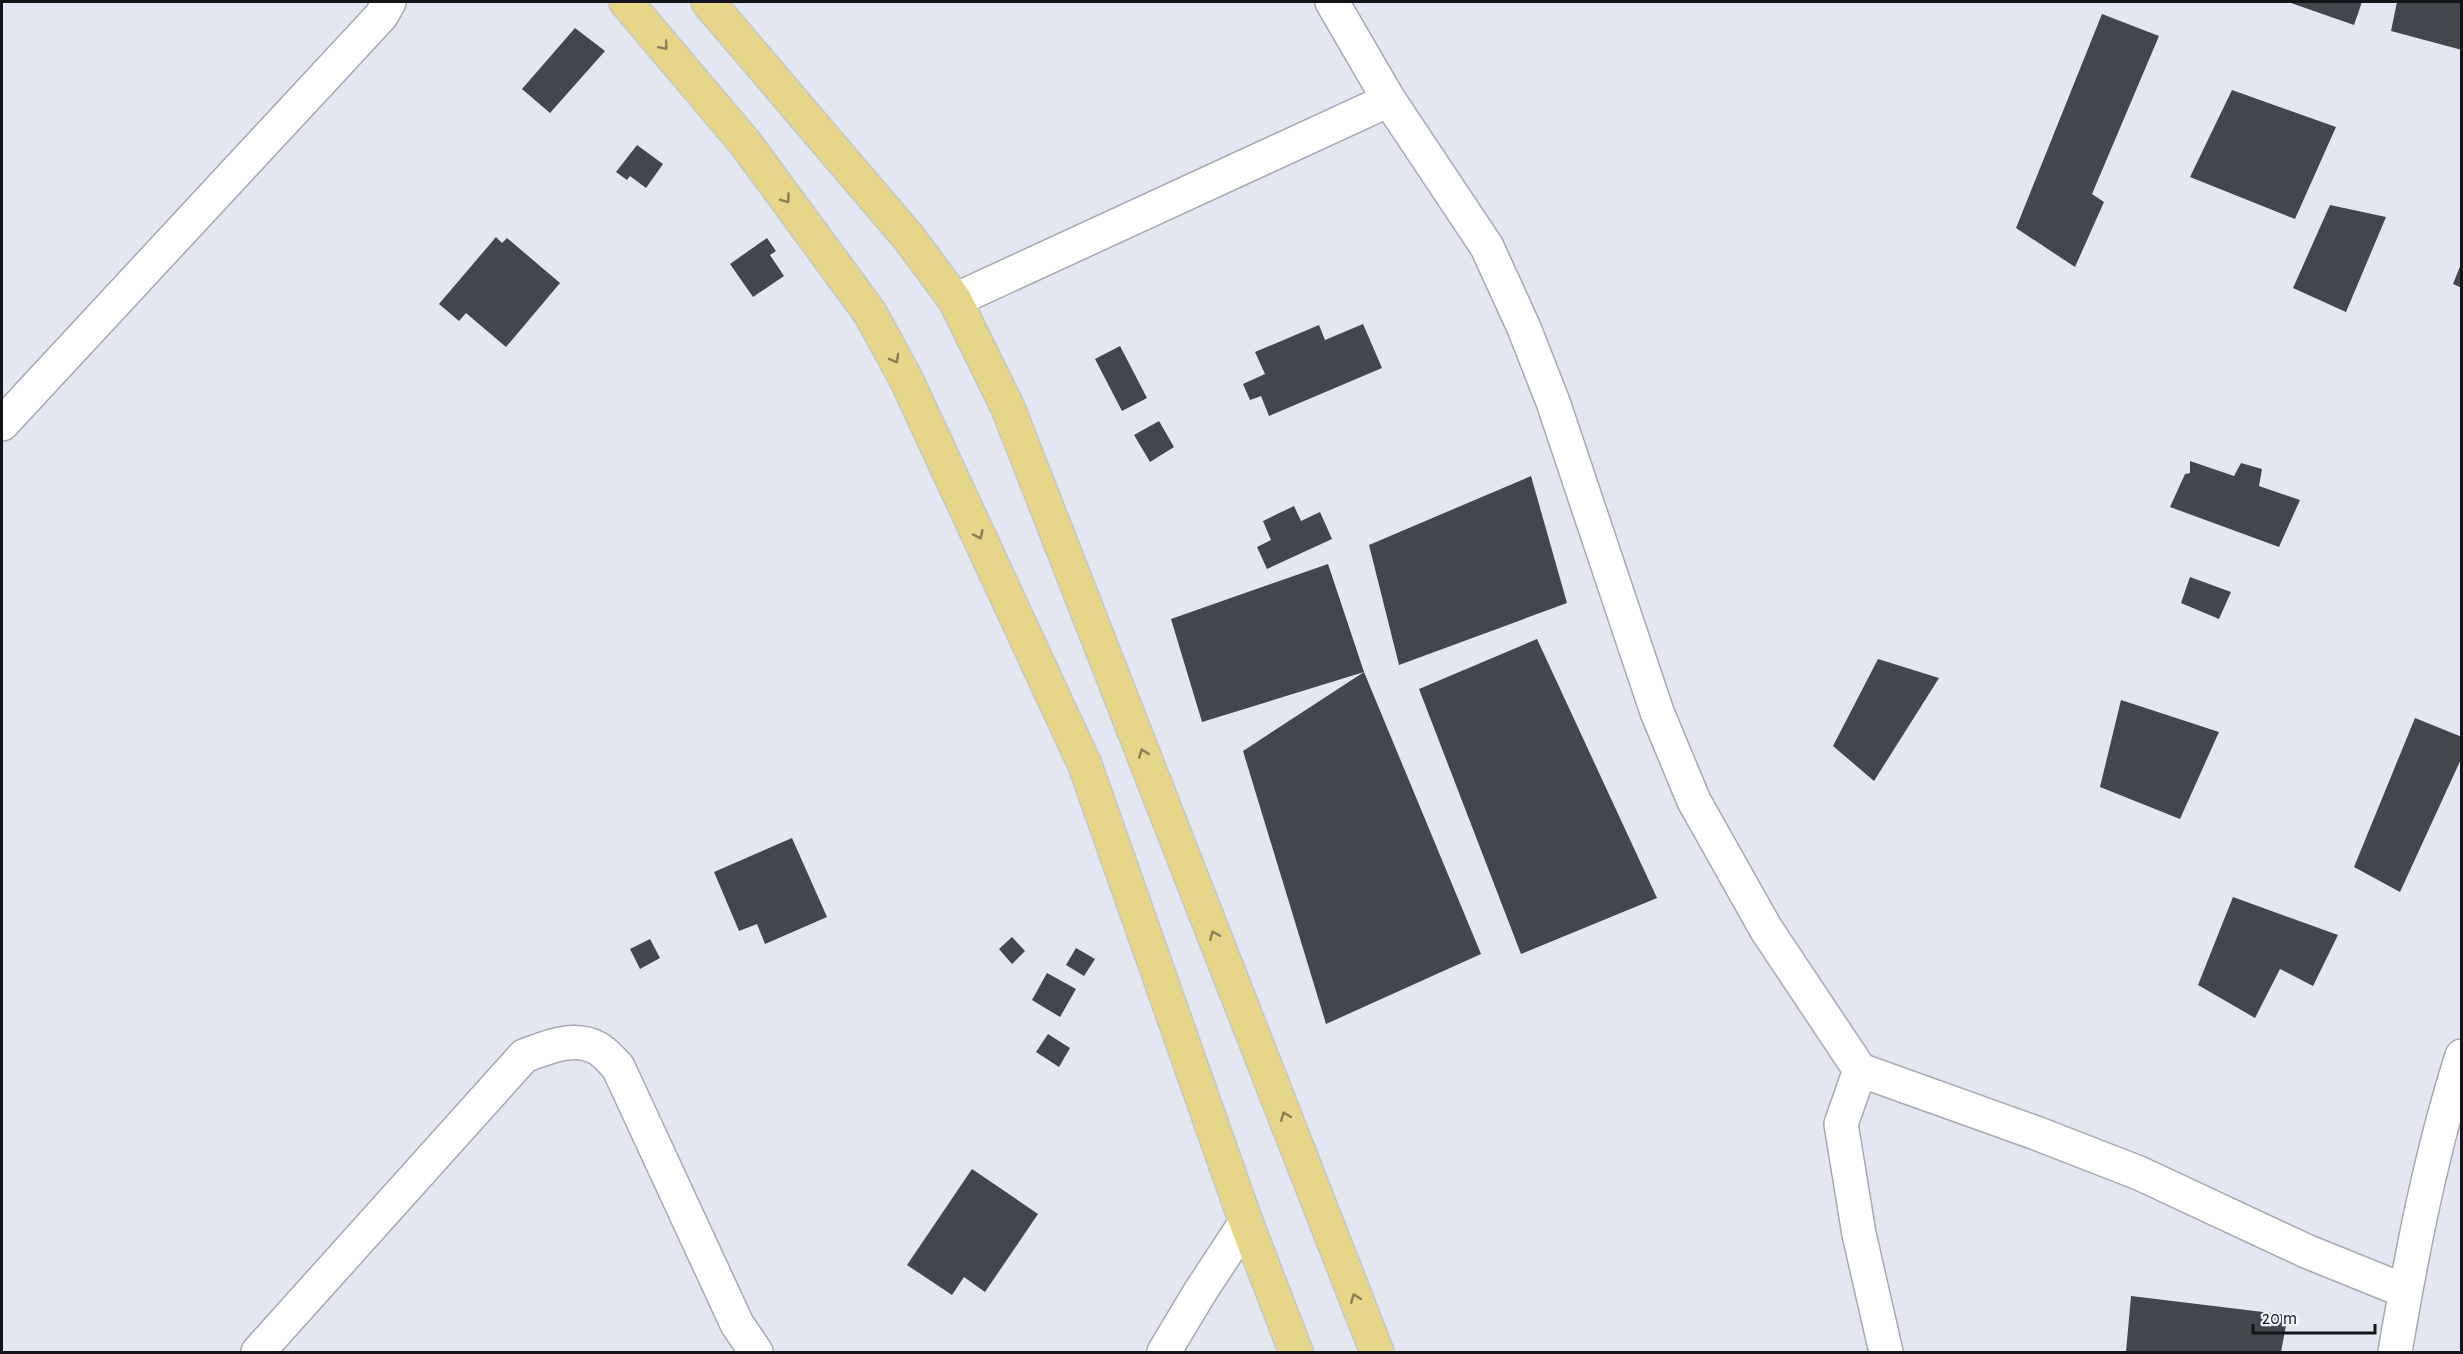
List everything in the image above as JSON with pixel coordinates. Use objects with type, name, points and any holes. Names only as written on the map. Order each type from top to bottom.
[{"type":"main road","points":[[708,2],[909,238],[955,300],[1008,408],[1377,1353]]},
{"type":"main road","points":[[635,12],[746,144],[870,313],[906,379],[1085,765],[1246,1222],[1296,1353]]},
{"type":"street","points":[[613,2],[635,12]]},
{"type":"street","points":[[1332,2],[1389,100],[1487,247],[1524,328],[1576,468],[1657,712],[1694,801],[1766,929],[1860,1070],[2037,1133],[2139,1173],[2306,1251],[2405,1291]]},
{"type":"street","points":[[2,424],[391,6]]},
{"type":"street","points":[[955,300],[1389,100]]},
{"type":"street","points":[[258,1353],[524,1056],[553,1045],[577,1042],[597,1048],[618,1067],[737,1324],[756,1353]]},
{"type":"street","points":[[2395,1353],[2428,1176],[2462,1056]]},
{"type":"street","points":[[1860,1070],[1841,1124],[1858,1234],[1886,1353]]},
{"type":"street","points":[[1164,1353],[1200,1292],[1246,1222]]},
{"type":"building","points":[[2288,2],[2362,2],[2354,25]]},
{"type":"building","points":[[2397,2],[2462,2],[2462,50],[2391,31]]},
{"type":"building","points":[[2102,14],[2159,36],[2092,194],[2104,202],[2075,267],[2016,228]]},
{"type":"building","points":[[575,28],[605,51],[550,113],[522,89]]},
{"type":"building","points":[[2232,90],[2336,127],[2295,219],[2190,177]]},
{"type":"building","points":[[637,145],[663,164],[646,188],[630,176],[627,180],[616,172]]},
{"type":"building","points":[[2330,205],[2386,217],[2346,312],[2293,288]]},
{"type":"building","points":[[496,237],[502,243],[507,238],[560,283],[506,347],[466,313],[459,321],[439,304]]},
{"type":"building","points":[[767,238],[776,251],[770,255],[784,276],[753,297],[730,264]]},
{"type":"building","points":[[2462,264],[2462,288],[2453,284]]},
{"type":"building","points":[[1363,324],[1382,368],[1269,416],[1261,396],[1250,400],[1243,384],[1265,374],[1255,352],[1319,325],[1325,340]]},
{"type":"building","points":[[1120,346],[1147,398],[1122,411],[1095,359]]},
{"type":"building","points":[[1159,421],[1174,447],[1150,462],[1134,435]]},
{"type":"building","points":[[2190,461],[2234,476],[2241,463],[2262,469],[2259,486],[2300,500],[2279,547],[2170,507],[2185,474],[2190,473]]},
{"type":"building","points":[[1531,476],[1567,603],[1399,665],[1369,545]]},
{"type":"building","points":[[1294,506],[1301,521],[1320,512],[1332,539],[1267,569],[1257,547],[1271,540],[1263,521]]},
{"type":"building","points":[[1328,564],[1364,672],[1202,722],[1171,619]]},
{"type":"building","points":[[2190,577],[2231,592],[2219,619],[2181,603]]},
{"type":"building","points":[[1537,639],[1657,898],[1521,954],[1419,689]]},
{"type":"building","points":[[1878,659],[1939,678],[1874,781],[1833,746]]},
{"type":"building","points":[[1364,672],[1481,954],[1326,1024],[1243,751]]},
{"type":"building","points":[[2121,700],[2219,732],[2180,819],[2100,787]]},
{"type":"building","points":[[2415,718],[2462,737],[2462,757],[2400,892],[2354,867]]},
{"type":"building","points":[[792,838],[827,917],[765,944],[757,924],[739,931],[714,872]]},
{"type":"building","points":[[2233,897],[2338,935],[2313,986],[2280,969],[2255,1018],[2198,985]]},
{"type":"building","points":[[1012,937],[1025,951],[1012,964],[999,949]]},
{"type":"building","points":[[650,939],[660,958],[640,969],[630,949]]},
{"type":"building","points":[[1076,948],[1095,959],[1084,976],[1066,965]]},
{"type":"building","points":[[1047,973],[1076,989],[1060,1017],[1032,1000]]},
{"type":"building","points":[[1048,1034],[1070,1048],[1059,1067],[1036,1052]]},
{"type":"building","points":[[972,1169],[1038,1214],[985,1292],[964,1277],[952,1295],[907,1265]]},
{"type":"building","points":[[2131,1296],[2288,1315],[2281,1352],[2126,1352]]}]
